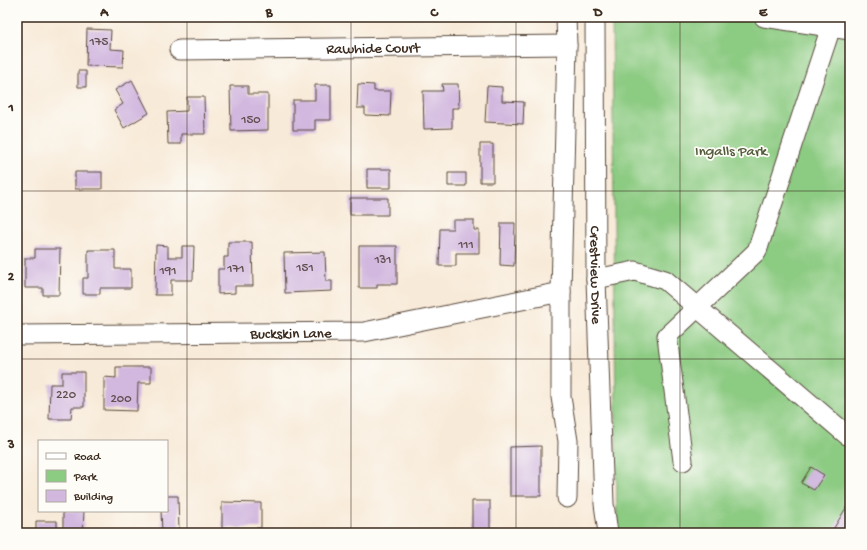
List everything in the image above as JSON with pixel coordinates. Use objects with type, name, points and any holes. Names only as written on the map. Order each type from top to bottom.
[{"type":"street","points":[[566,17],[567,45],[561,292],[562,397],[568,441],[567,498]]},
{"type":"street","name":"Crestview Drive","points":[[595,17],[596,279],[604,504],[608,533]]},
{"type":"street","points":[[764,17],[833,22],[850,30]]},
{"type":"street","points":[[683,461],[667,336],[757,251],[833,22]]},
{"type":"street","name":"Rawhide Court","points":[[179,50],[567,45]]},
{"type":"street","points":[[596,279],[635,271],[665,280],[847,434],[850,434]]},
{"type":"street","name":"Buckskin Lane","points":[[17,335],[364,332],[561,292]]},
{"type":"green space","name":"Ingalls Park","points":[[612,17],[850,17],[850,533],[617,533]]},
{"type":"building","points":[[87,29],[111,30],[110,49],[124,50],[123,67],[86,66]]},
{"type":"building","points":[[78,71],[86,71],[86,87],[78,87]]},
{"type":"building","points":[[132,80],[149,113],[124,128],[114,110],[123,104],[115,90]]},
{"type":"building","points":[[358,84],[374,85],[374,91],[391,91],[390,116],[365,115],[365,108],[357,108]]},
{"type":"building","points":[[442,84],[458,84],[459,108],[452,108],[452,128],[424,129],[423,91],[443,91]]},
{"type":"building","points":[[315,85],[331,85],[331,120],[315,120],[315,130],[293,130],[293,100],[315,100]]},
{"type":"building","points":[[230,86],[248,86],[248,94],[268,94],[268,130],[231,131]]},
{"type":"building","points":[[487,86],[502,87],[502,101],[524,102],[523,124],[485,122]]},
{"type":"building","points":[[187,97],[204,97],[205,134],[181,134],[181,144],[168,144],[167,112],[187,111]]},
{"type":"building","points":[[480,144],[493,144],[493,182],[480,182]]},
{"type":"building","points":[[367,169],[391,169],[391,188],[367,188]]},
{"type":"building","points":[[75,172],[102,172],[102,189],[75,189]]},
{"type":"building","points":[[448,173],[466,173],[466,186],[448,186]]},
{"type":"building","points":[[350,198],[388,198],[388,215],[350,215]]},
{"type":"building","points":[[453,220],[474,220],[474,230],[479,230],[479,253],[456,253],[456,266],[439,266],[440,229],[453,229]]},
{"type":"building","points":[[501,223],[515,223],[514,266],[500,265]]},
{"type":"building","points":[[228,242],[252,242],[253,286],[235,286],[235,293],[218,294],[218,269],[224,269],[224,257],[228,257]]},
{"type":"building","points":[[156,245],[168,246],[168,257],[182,257],[182,246],[194,246],[193,280],[171,280],[171,295],[155,295]]},
{"type":"building","points":[[359,246],[397,246],[397,284],[377,284],[377,288],[359,288]]},
{"type":"building","points":[[35,249],[60,249],[59,295],[43,295],[43,288],[25,288],[25,258],[35,258]]},
{"type":"building","points":[[88,250],[115,250],[115,269],[131,269],[131,288],[100,288],[100,294],[83,294],[83,278],[88,278]]},
{"type":"building","points":[[325,252],[326,281],[332,281],[332,291],[285,293],[284,253]]},
{"type":"building","points":[[116,367],[151,367],[151,383],[138,383],[137,411],[104,410],[104,377],[116,378]]},
{"type":"building","points":[[62,372],[84,372],[84,407],[72,407],[71,419],[49,419],[50,384],[62,384]]},
{"type":"building","points":[[541,446],[541,496],[510,496],[510,447]]},
{"type":"building","points":[[811,467],[824,475],[814,490],[801,483]]},
{"type":"building","points":[[168,496],[178,496],[179,531],[162,532],[161,512],[168,512]]},
{"type":"building","points":[[472,501],[490,501],[490,533],[472,533]]},
{"type":"building","points":[[850,501],[850,533],[831,533]]},
{"type":"building","points":[[222,502],[261,503],[261,528],[222,528]]},
{"type":"building","points":[[63,512],[84,512],[83,533],[63,533]]},
{"type":"building","points":[[36,521],[57,521],[57,533],[36,533]]}]
